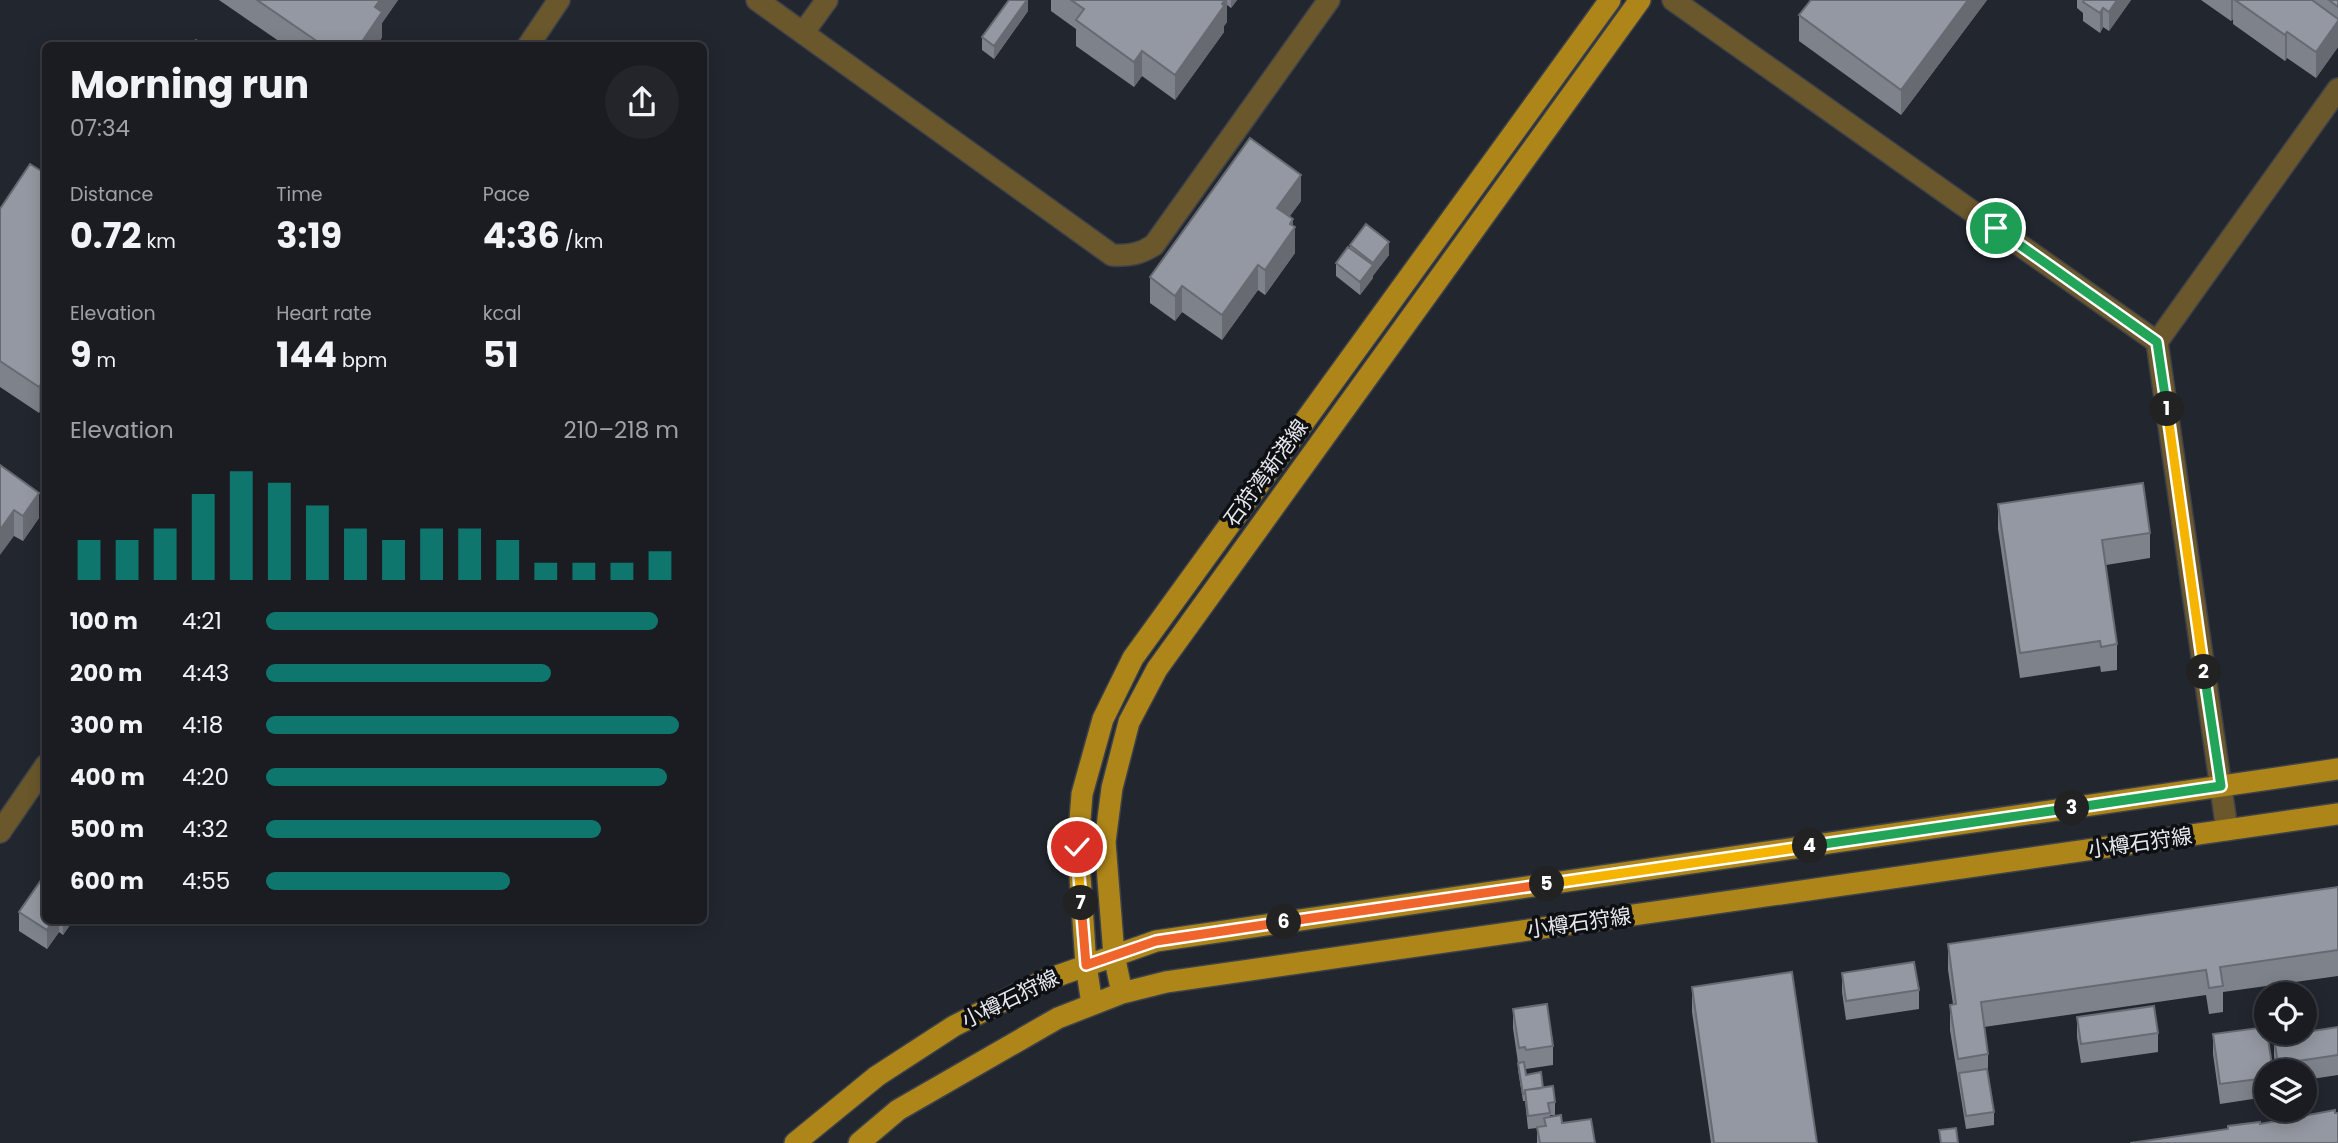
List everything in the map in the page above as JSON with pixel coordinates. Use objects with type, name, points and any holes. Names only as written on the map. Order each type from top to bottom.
[{"type":"main road","name":"石狩湾新港線","points":[[1092,1004],[1086,965],[1077,847],[1083,794],[1103,719],[1133,658],[1609,0]]},
{"type":"main road","name":"石狩湾新港線","points":[[1122,993],[1114,955],[1105,842],[1112,788],[1129,722],[1157,669],[1640,0]]},
{"type":"main road","name":"小樽石狩線","points":[[795,1143],[877,1076],[954,1026],[1043,981],[1156,941],[2338,769]]},
{"type":"main road","name":"小樽石狩線","points":[[859,1143],[898,1110],[1058,1018],[1122,993],[1180,980],[2338,814]]},
{"type":"street","points":[[531,42],[559,0]]},
{"type":"street","points":[[757,0],[1112,255],[1122,256],[1144,252],[1154,244],[1329,0]]},
{"type":"street","points":[[803,33],[827,0]]},
{"type":"street","points":[[1673,0],[2157,342]]},
{"type":"street","points":[[2227,830],[2157,342],[2338,89]]},
{"type":"street","points":[[0,832],[42,771]]},
{"type":"building","points":[[257,0],[380,0],[375,7],[382,12],[362,42],[318,42]]},
{"type":"building","points":[[1009,0],[1027,0],[994,46],[982,37]]},
{"type":"building","points":[[1071,0],[1225,0],[1222,4],[1224,6],[1175,75],[1142,51],[1134,62],[1076,20],[1084,9]]},
{"type":"building","points":[[1811,0],[1968,0],[1901,90],[1799,15]]},
{"type":"building","points":[[2117,0],[2109,12],[2103,8],[2100,13],[2083,2]]},
{"type":"building","points":[[2235,0],[2312,0],[2338,21],[2316,52],[2287,32],[2285,35]]},
{"type":"building","points":[[2329,0],[2338,0],[2338,7]]},
{"type":"building","points":[[1250,138],[1301,175],[1277,208],[1293,219],[1290,224],[1295,227],[1265,270],[1258,265],[1222,315],[1182,286],[1175,296],[1150,277]]},
{"type":"building","points":[[30,164],[42,172],[42,383],[39,387],[0,361],[0,209]]},
{"type":"building","points":[[1366,224],[1389,242],[1373,263],[1350,245]]},
{"type":"building","points":[[1348,247],[1373,265],[1360,282],[1336,263]]},
{"type":"building","points":[[0,465],[39,493],[23,516],[14,510],[0,530]]},
{"type":"building","points":[[2143,483],[2150,533],[2102,540],[2117,644],[2101,647],[2100,641],[2020,653],[1998,504]]},
{"type":"building","points":[[42,879],[42,924],[51,924],[47,930],[19,912]]},
{"type":"building","points":[[2338,887],[2338,950],[2220,967],[2223,986],[2209,988],[2206,970],[1981,1002],[1988,1054],[1958,1059],[1950,1005],[1956,1004],[1948,944]]},
{"type":"building","points":[[1914,962],[1919,990],[1846,1001],[1842,973]]},
{"type":"building","points":[[1792,972],[1817,1143],[1714,1143],[1692,987]]},
{"type":"building","points":[[1547,1004],[1553,1046],[1526,1050],[1525,1047],[1519,1048],[1513,1009]]},
{"type":"building","points":[[2154,1006],[2158,1033],[2081,1044],[2077,1017]]},
{"type":"building","points":[[2338,1027],[2338,1055],[2311,1059],[2277,1059],[2275,1045],[2317,1045],[2317,1030]]},
{"type":"building","points":[[2254,1029],[2254,1045],[2269,1045],[2271,1059],[2254,1059],[2254,1080],[2220,1084],[2213,1034]]},
{"type":"building","points":[[1524,1062],[1526,1075],[1541,1072],[1543,1088],[1525,1090],[1523,1094],[1518,1063]]},
{"type":"building","points":[[1987,1069],[1994,1112],[1966,1116],[1959,1073]]},
{"type":"building","points":[[1553,1086],[1555,1102],[1548,1103],[1550,1113],[1528,1116],[1525,1090]]},
{"type":"building","points":[[2335,1110],[2335,1113],[2338,1113],[2338,1143],[2130,1143],[2260,1122],[2317,1122],[2317,1113]]},
{"type":"building","points":[[1561,1115],[1562,1123],[1591,1119],[1595,1143],[1540,1143],[1537,1127],[1546,1126],[1544,1118]]},
{"type":"building","points":[[1956,1128],[1958,1143],[1941,1143],[1939,1130]]},
{"type":"route","points":[[1077,847],[1086,965],[1156,941],[2221,786],[2157,342],[1996,228]]}]
